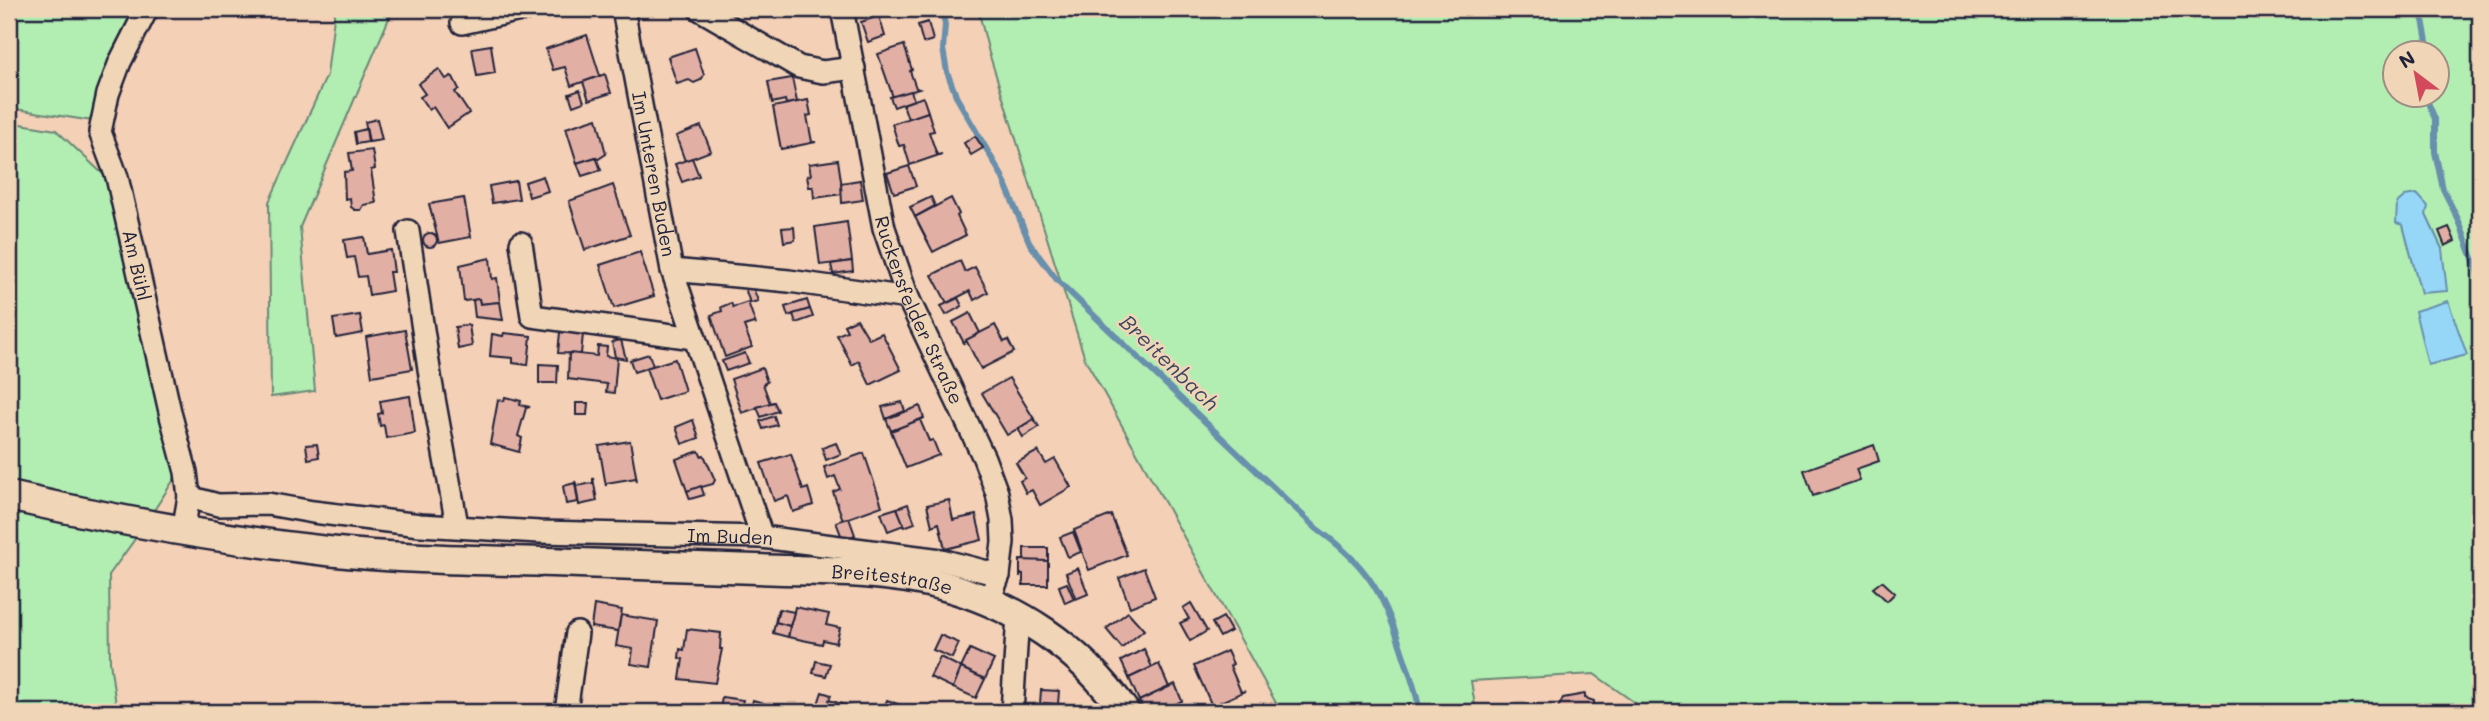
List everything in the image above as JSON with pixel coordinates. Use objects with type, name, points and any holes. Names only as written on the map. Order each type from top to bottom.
[{"type":"street","name":"Am Bühl","points":[[147,9],[120,62],[108,94],[100,132],[117,177],[186,472],[189,497],[183,531]]},
{"type":"street","points":[[462,23],[525,9]]},
{"type":"street","name":"Im Unteren Buden","points":[[622,9],[672,270],[762,537]]},
{"type":"street","points":[[699,9],[799,67],[823,72],[854,68]]},
{"type":"street","name":"Ruckersfelder Straße","points":[[842,9],[884,228],[908,298],[984,458],[997,493],[1003,542],[999,575],[989,601]]},
{"type":"street","points":[[408,232],[457,525]]},
{"type":"street","points":[[522,243],[532,316],[694,338]]},
{"type":"street","points":[[672,270],[789,281],[908,298]]},
{"type":"street","name":"Breitestraße","points":[[9,496],[183,531],[355,553],[845,572],[938,584],[989,601],[1047,632],[1079,657],[1125,712]]},
{"type":"street","name":"Im Buden","points":[[189,497],[218,505],[268,504],[420,525],[457,525],[540,532],[762,537],[941,560],[999,575]]},
{"type":"street","points":[[1012,712],[1018,615]]},
{"type":"street","points":[[566,712],[578,634]]},
{"type":"green space","points":[[9,9],[136,9],[109,60],[93,121],[9,108]]},
{"type":"green space","points":[[335,9],[393,9],[300,227],[315,391],[271,397],[269,202],[327,75]]},
{"type":"green space","points":[[978,9],[2480,9],[2480,712],[1648,712],[1594,674],[1471,681],[1476,712],[1281,712],[1085,359],[989,53]],"holes":[[[2426,215],[2442,249],[2421,292],[2403,225]]]},
{"type":"green space","points":[[9,122],[56,130],[106,177],[180,470],[149,518],[9,486]]},
{"type":"green space","points":[[9,500],[140,532],[109,575],[110,662],[117,712],[9,712]]},
{"type":"water","points":[[2417,194],[2428,206],[2426,215],[2442,249],[2447,291],[2421,293],[2403,225],[2396,223],[2397,203],[2405,196]]},
{"type":"water","points":[[2448,301],[2467,355],[2428,365],[2415,311]]},
{"type":"building","points":[[787,9],[815,9],[808,15],[803,13],[790,17]]},
{"type":"building","points":[[879,16],[885,36],[868,42],[861,22]]},
{"type":"building","points":[[928,22],[933,40],[923,43],[918,25]]},
{"type":"building","points":[[587,35],[600,76],[571,86],[565,67],[553,70],[546,49]]},
{"type":"building","points":[[491,45],[495,73],[477,76],[472,48]]},
{"type":"building","points":[[904,45],[912,70],[910,71],[916,88],[919,89],[893,97],[878,54]]},
{"type":"building","points":[[695,48],[704,75],[694,83],[689,80],[677,84],[668,57]]},
{"type":"building","points":[[439,69],[446,79],[453,77],[459,89],[455,92],[469,113],[447,128],[433,107],[429,110],[420,97],[425,94],[418,84]]},
{"type":"building","points":[[605,74],[611,93],[589,100],[583,82]]},
{"type":"building","points":[[792,78],[797,102],[786,104],[785,100],[772,103],[768,82]]},
{"type":"building","points":[[580,90],[584,102],[573,106],[569,94]]},
{"type":"building","points":[[911,91],[914,100],[894,107],[890,97]]},
{"type":"building","points":[[923,97],[928,112],[908,119],[903,104]]},
{"type":"building","points":[[808,100],[811,115],[807,116],[812,142],[816,142],[781,149],[773,107]]},
{"type":"building","points":[[928,112],[934,131],[929,132],[937,155],[942,154],[910,165],[904,145],[899,146],[892,124]]},
{"type":"building","points":[[597,118],[606,154],[597,160],[596,157],[577,163],[566,128]]},
{"type":"building","points":[[377,119],[382,140],[369,142],[365,122]]},
{"type":"building","points":[[701,126],[711,151],[685,161],[676,136]]},
{"type":"building","points":[[366,129],[368,142],[356,144],[354,132]]},
{"type":"building","points":[[975,136],[983,148],[971,155],[964,143]]},
{"type":"building","points":[[372,150],[375,169],[371,170],[376,203],[355,210],[351,207],[350,198],[345,199],[344,172],[352,171],[349,153]]},
{"type":"building","points":[[596,157],[601,170],[582,176],[577,163]]},
{"type":"building","points":[[692,158],[699,176],[682,182],[675,164]]},
{"type":"building","points":[[838,160],[843,194],[814,198],[813,187],[809,187],[807,176],[811,175],[809,164]]},
{"type":"building","points":[[909,166],[916,186],[894,193],[887,173]]},
{"type":"building","points":[[543,176],[548,191],[529,197],[525,182]]},
{"type":"building","points":[[860,180],[863,200],[842,203],[841,183]]},
{"type":"building","points":[[516,181],[519,199],[492,203],[489,186]]},
{"type":"building","points":[[613,185],[630,235],[585,250],[569,201]]},
{"type":"building","points":[[931,197],[935,206],[915,217],[910,207]]},
{"type":"building","points":[[464,198],[471,237],[439,243],[429,204]]},
{"type":"building","points":[[951,198],[966,235],[933,252],[915,217]]},
{"type":"building","points":[[847,222],[852,261],[820,265],[815,227]]},
{"type":"building","points":[[794,227],[795,240],[784,242],[782,228]]},
{"type":"building","points":[[2449,227],[2455,241],[2445,246],[2439,231]]},
{"type":"building","points":[[430,233],[435,235],[435,245],[430,247],[425,245],[423,240],[425,235]]},
{"type":"building","points":[[364,237],[367,254],[391,250],[394,272],[389,272],[392,291],[369,295],[366,276],[358,277],[354,257],[347,258],[344,240]]},
{"type":"building","points":[[640,252],[654,296],[614,308],[600,265]]},
{"type":"building","points":[[490,258],[492,279],[497,278],[500,302],[480,304],[479,299],[464,301],[460,265]]},
{"type":"building","points":[[852,261],[853,271],[833,274],[831,264]]},
{"type":"building","points":[[960,261],[965,272],[975,267],[988,292],[974,300],[970,291],[947,303],[932,275]]},
{"type":"building","points":[[752,285],[758,301],[750,303],[745,288]]},
{"type":"building","points":[[958,298],[962,306],[946,315],[941,306]]},
{"type":"building","points":[[479,299],[480,304],[500,302],[503,320],[475,317],[473,300]]},
{"type":"building","points":[[807,300],[810,309],[788,316],[785,307]]},
{"type":"building","points":[[748,302],[756,325],[754,323],[744,326],[752,347],[725,357],[711,315],[722,311],[721,307],[731,303],[733,307]]},
{"type":"building","points":[[810,309],[813,317],[796,323],[793,314]]},
{"type":"building","points":[[970,313],[980,333],[964,343],[953,322]]},
{"type":"building","points":[[360,315],[363,333],[336,338],[333,319]]},
{"type":"building","points":[[857,319],[869,339],[882,333],[901,370],[870,385],[859,361],[852,365],[837,335],[847,331],[844,325]]},
{"type":"building","points":[[469,325],[472,346],[458,349],[455,327]]},
{"type":"building","points":[[995,325],[1004,342],[1008,340],[1014,352],[981,369],[966,340]]},
{"type":"building","points":[[405,330],[412,369],[372,376],[366,337]]},
{"type":"building","points":[[560,332],[583,334],[581,354],[558,353]]},
{"type":"building","points":[[504,333],[531,336],[528,365],[513,363],[513,358],[490,356],[492,334],[503,336]]},
{"type":"building","points":[[621,340],[626,359],[615,357],[612,342]]},
{"type":"building","points":[[598,346],[607,347],[606,356],[617,358],[614,393],[606,392],[607,384],[568,379],[569,353],[597,356]]},
{"type":"building","points":[[745,353],[749,363],[726,371],[722,361]]},
{"type":"building","points":[[649,354],[653,366],[634,372],[630,360]]},
{"type":"building","points":[[675,359],[685,391],[657,400],[646,368]]},
{"type":"building","points":[[539,364],[558,365],[557,383],[539,383]]},
{"type":"building","points":[[762,368],[767,382],[763,384],[770,403],[774,402],[742,413],[731,379]]},
{"type":"building","points":[[1009,378],[1034,419],[1007,435],[982,393]]},
{"type":"building","points":[[410,396],[415,433],[386,438],[384,425],[380,426],[378,414],[382,413],[380,401]]},
{"type":"building","points":[[505,397],[521,401],[520,405],[530,407],[526,408],[518,436],[522,438],[519,452],[490,444],[498,400],[504,401]]},
{"type":"building","points":[[774,402],[778,411],[761,417],[757,407]]},
{"type":"building","points":[[902,402],[905,411],[886,419],[882,407]]},
{"type":"building","points":[[576,403],[588,403],[587,415],[576,415]]},
{"type":"building","points":[[920,406],[924,418],[891,431],[886,419]]},
{"type":"building","points":[[774,416],[777,425],[763,429],[760,421]]},
{"type":"building","points":[[924,418],[920,420],[929,441],[933,440],[939,455],[906,468],[891,431]]},
{"type":"building","points":[[1034,419],[1039,427],[1023,437],[1018,429]]},
{"type":"building","points":[[693,420],[699,438],[682,444],[676,427]]},
{"type":"building","points":[[630,441],[637,481],[636,478],[606,483],[606,486],[599,446]]},
{"type":"building","points":[[836,443],[841,454],[826,460],[822,448]]},
{"type":"building","points":[[317,444],[319,457],[308,459],[306,445]]},
{"type":"building","points":[[1874,445],[1879,461],[1856,469],[1860,480],[1813,496],[1804,470]]},
{"type":"building","points":[[699,451],[701,456],[704,455],[715,480],[713,484],[687,491],[676,459]]},
{"type":"building","points":[[1038,451],[1046,464],[1055,459],[1071,487],[1040,505],[1032,490],[1026,493],[1020,481],[1025,478],[1016,463]]},
{"type":"building","points":[[864,453],[882,506],[843,520],[833,492],[840,489],[835,476],[828,479],[824,467]]},
{"type":"building","points":[[791,454],[803,490],[808,488],[813,505],[793,512],[788,496],[774,501],[761,463]]},
{"type":"building","points":[[593,478],[597,501],[579,505],[575,481],[577,486],[593,483]]},
{"type":"building","points":[[575,483],[578,502],[566,504],[563,486]]},
{"type":"building","points":[[701,486],[704,495],[690,499],[687,491]]},
{"type":"building","points":[[949,500],[953,520],[976,515],[982,540],[945,549],[939,523],[932,526],[927,505]]},
{"type":"building","points":[[908,504],[915,523],[904,527],[897,508]]},
{"type":"building","points":[[897,508],[904,525],[888,531],[881,513]]},
{"type":"building","points":[[1111,515],[1127,555],[1089,570],[1074,530]]},
{"type":"building","points":[[849,518],[855,535],[843,540],[836,522]]},
{"type":"building","points":[[1073,532],[1081,552],[1068,557],[1060,537]]},
{"type":"building","points":[[1024,548],[1048,548],[1048,561],[1024,561]]},
{"type":"building","points":[[1020,560],[1048,561],[1048,585],[1023,585]]},
{"type":"building","points":[[1078,568],[1088,594],[1076,599],[1066,573]]},
{"type":"building","points":[[1144,568],[1155,597],[1130,607],[1119,578]]},
{"type":"building","points":[[1882,581],[1895,593],[1887,601],[1873,588]]},
{"type":"building","points":[[1067,583],[1074,599],[1065,603],[1059,586]]},
{"type":"building","points":[[1191,603],[1207,631],[1190,641],[1180,623],[1189,619],[1183,608]]},
{"type":"building","points":[[594,605],[622,610],[618,631],[591,627]]},
{"type":"building","points":[[795,607],[829,614],[826,625],[840,628],[836,643],[823,640],[822,644],[788,637]]},
{"type":"building","points":[[778,609],[776,622],[790,626],[788,637],[773,633]]},
{"type":"building","points":[[779,609],[794,612],[790,626],[776,622]]},
{"type":"building","points":[[1128,612],[1144,630],[1122,648],[1106,629]]},
{"type":"building","points":[[621,615],[658,621],[651,667],[631,664],[633,649],[616,646]]},
{"type":"building","points":[[1223,617],[1231,631],[1220,637],[1212,623]]},
{"type":"building","points":[[687,629],[721,633],[722,649],[715,683],[680,679],[683,659],[679,658],[680,649],[684,650]]},
{"type":"building","points":[[940,635],[959,643],[952,658],[933,650]]},
{"type":"building","points":[[970,649],[994,660],[985,679],[961,668]]},
{"type":"building","points":[[1144,649],[1152,667],[1129,678],[1121,661]]},
{"type":"building","points":[[1227,651],[1241,692],[1245,691],[1212,706],[1194,666]]},
{"type":"building","points":[[940,657],[962,668],[953,688],[930,677]]},
{"type":"building","points":[[816,661],[830,664],[826,676],[813,673]]},
{"type":"building","points":[[1159,664],[1169,687],[1139,701],[1129,678]]},
{"type":"building","points":[[961,668],[985,679],[976,698],[953,688]]},
{"type":"building","points":[[1175,684],[1182,701],[1159,712],[1144,712],[1139,701]]},
{"type":"building","points":[[1041,690],[1059,691],[1058,704],[1040,704]]},
{"type":"building","points":[[822,692],[831,695],[825,712],[816,710]]},
{"type":"building","points":[[1585,694],[1585,698],[1594,701],[1594,708],[1598,712],[1556,712],[1563,698]]},
{"type":"building","points":[[722,697],[743,700],[740,712],[693,712],[695,705],[720,710]]},
{"type":"building","points":[[753,700],[792,712],[753,712],[750,711]]},
{"type":"building","points":[[829,700],[857,709],[856,712],[825,712]]},
{"type":"building","points":[[887,700],[913,710],[882,712]]},
{"type":"building","points":[[1044,703],[1082,706],[1081,712],[1043,712]]},
{"type":"waterway","name":"Breitenbach","points":[[942,9],[945,25],[943,49],[947,72],[957,98],[1002,176],[1030,244],[1057,280],[1363,571],[1383,601],[1412,679],[1420,712]]},
{"type":"waterway","points":[[2421,9],[2426,38]]},
{"type":"waterway","points":[[2430,108],[2435,119],[2435,152],[2443,189],[2477,269],[2480,289]]}]
